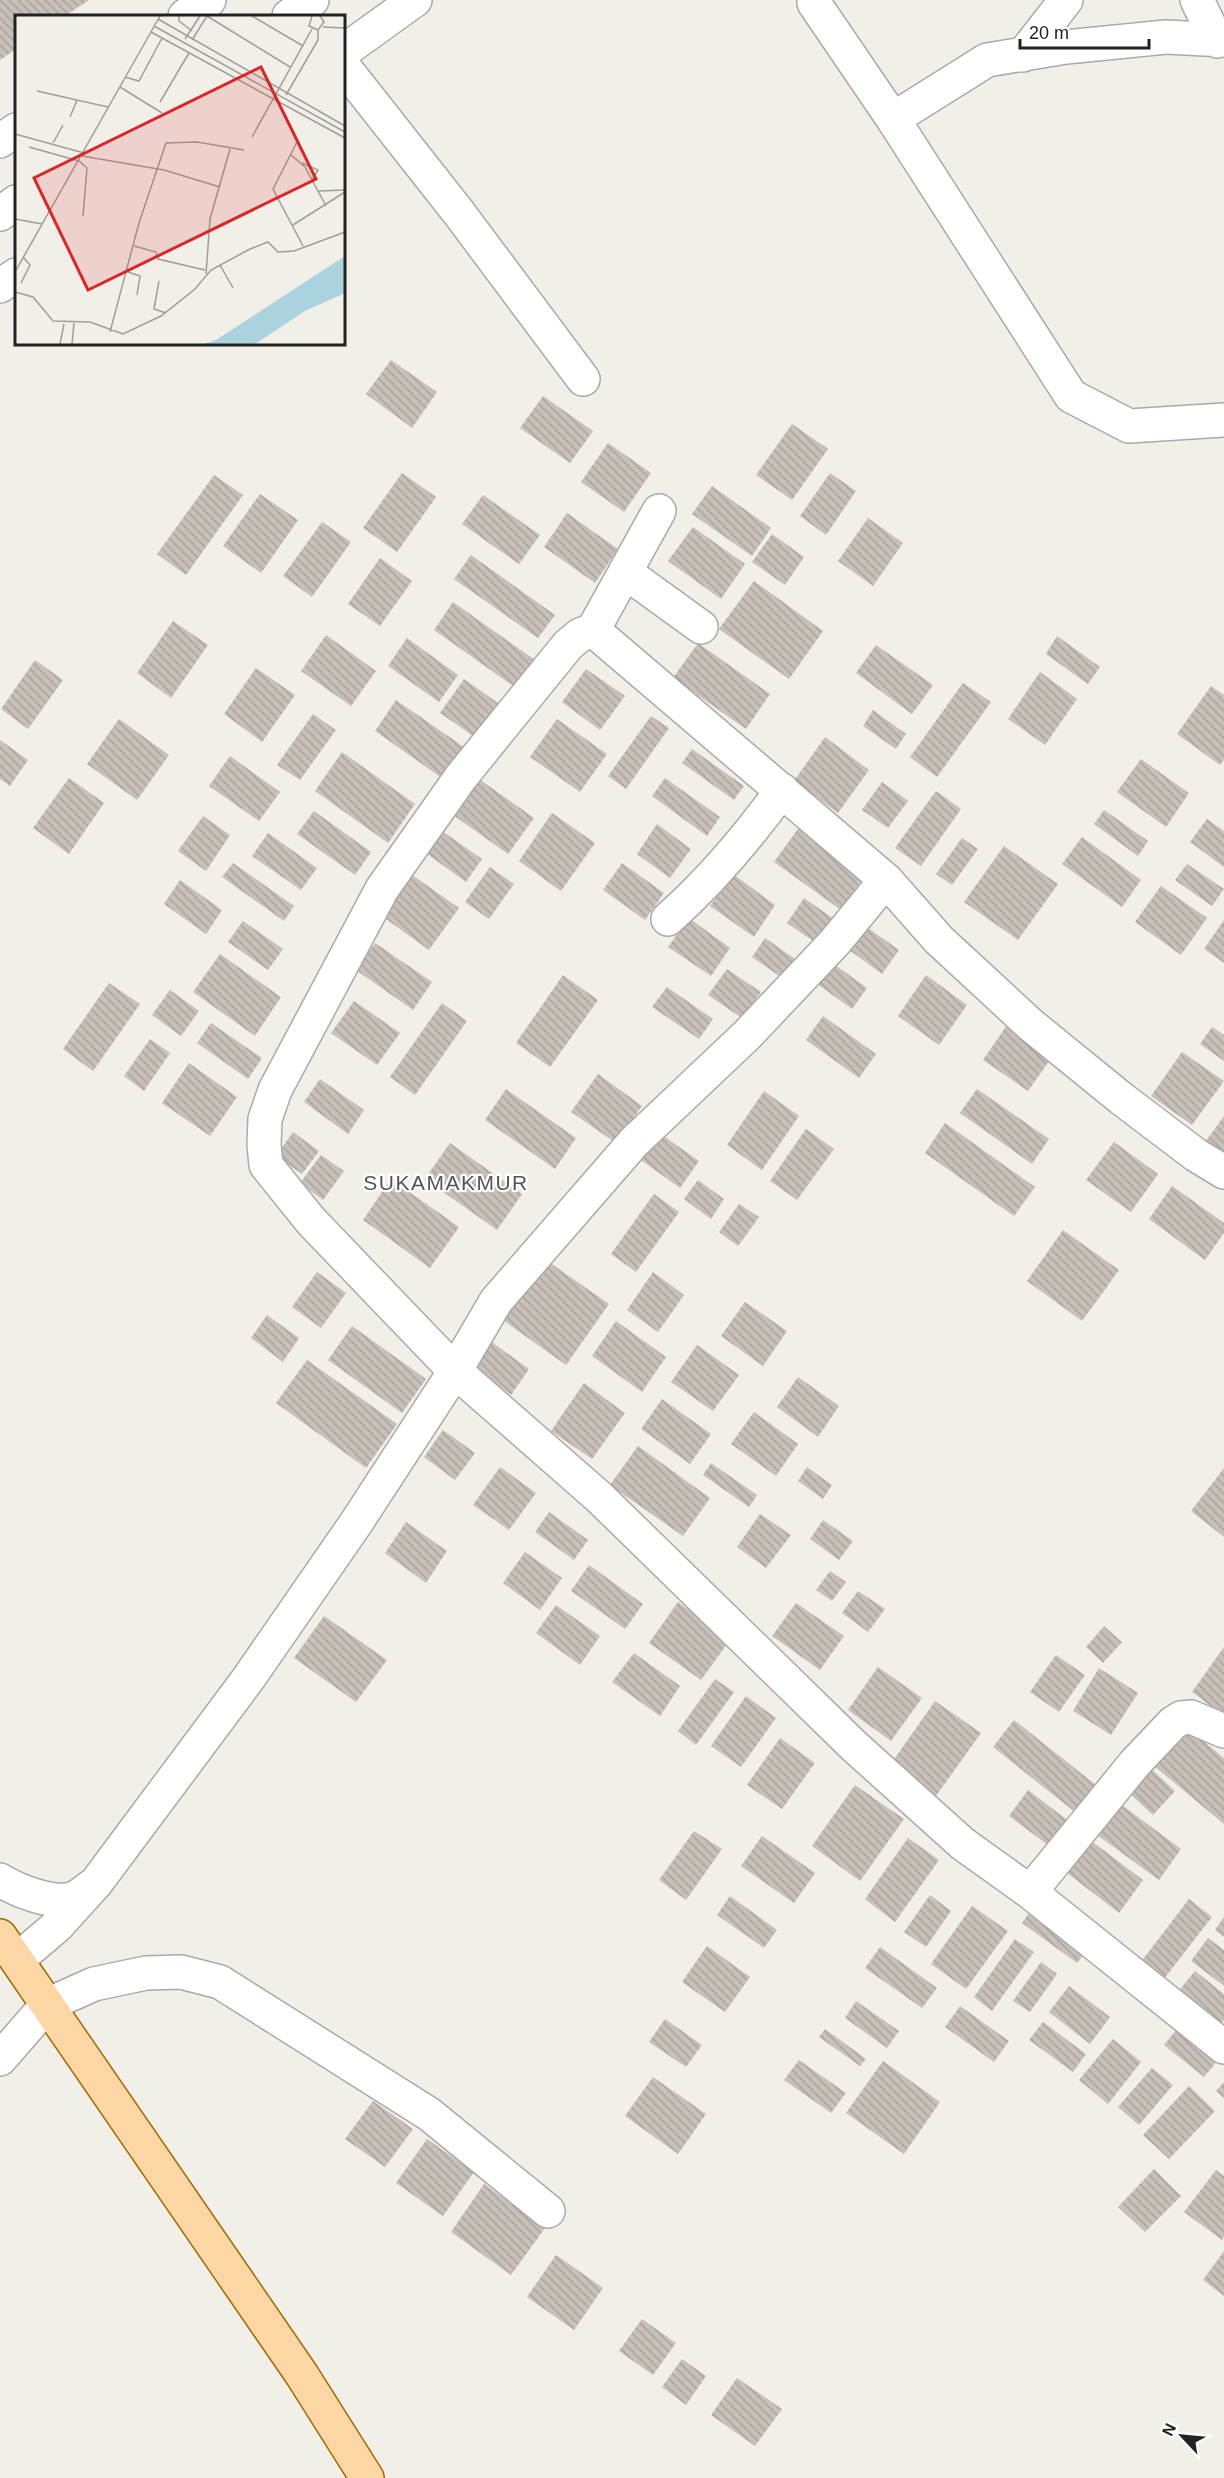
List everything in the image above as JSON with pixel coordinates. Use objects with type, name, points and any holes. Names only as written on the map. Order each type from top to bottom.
[{"type":"main road","points":[[8,1948],[302,2374],[367,2478]]},
{"type":"street","points":[[186,15],[209,0]]},
{"type":"street","points":[[345,50],[415,0]]},
{"type":"street","points":[[1023,55],[1066,0]]},
{"type":"street","points":[[1197,0],[1221,41]]},
{"type":"street","points":[[814,3],[893,119],[1071,396],[1129,426],[1224,420]]},
{"type":"street","points":[[893,119],[987,60],[1066,47],[1166,37],[1221,41]]},
{"type":"street","points":[[345,69],[459,213],[583,380]]},
{"type":"street","points":[[0,141],[15,131]]},
{"type":"street","points":[[0,214],[15,203]]},
{"type":"street","points":[[0,286],[15,276]]},
{"type":"street","points":[[659,511],[594,630],[580,635],[568,645],[461,777],[382,889],[275,1090],[265,1119],[266,1165],[311,1221],[455,1371],[600,1498],[854,1746],[963,1844],[1029,1892],[1224,2047]]},
{"type":"street","points":[[625,572],[701,627]]},
{"type":"street","points":[[594,630],[886,880],[939,939],[1031,1025],[1122,1099],[1196,1155],[1224,1172]]},
{"type":"street","points":[[668,919],[704,886],[734,853],[782,790]]},
{"type":"street","points":[[8,1948],[57,1926],[96,1883],[248,1679],[357,1523],[455,1371],[496,1300],[634,1142],[755,1027],[835,942],[886,880]]},
{"type":"street","points":[[1029,1892],[1135,1764],[1173,1723],[1182,1718],[1191,1717],[1224,1731]]},
{"type":"street","points":[[0,1880],[42,1897],[63,1900],[75,1898],[96,1883]]},
{"type":"street","points":[[0,2059],[47,2006],[94,1984],[146,1972],[181,1972],[220,1982],[429,2114],[548,2211]]},
{"type":"building","points":[[0,0],[89,0],[66,15],[15,15],[15,50],[0,60]]},
{"type":"building","points":[[391,360],[437,392],[412,428],[366,394]]},
{"type":"building","points":[[543,396],[593,431],[570,463],[520,428]]},
{"type":"building","points":[[792,424],[828,449],[792,500],[756,475]]},
{"type":"building","points":[[608,443],[651,473],[624,512],[581,482]]},
{"type":"building","points":[[402,473],[436,497],[397,552],[363,528]]},
{"type":"building","points":[[830,473],[856,491],[826,535],[800,516]]},
{"type":"building","points":[[214,475],[243,495],[186,575],[157,554]]},
{"type":"building","points":[[712,486],[771,528],[752,556],[692,514]]},
{"type":"building","points":[[260,494],[298,520],[261,573],[223,546]]},
{"type":"building","points":[[483,495],[540,535],[519,564],[462,524]]},
{"type":"building","points":[[567,513],[618,549],[595,583],[544,547]]},
{"type":"building","points":[[868,518],[903,543],[873,586],[838,561]]},
{"type":"building","points":[[322,522],[351,542],[312,597],[283,576]]},
{"type":"building","points":[[693,527],[745,564],[721,599],[668,561]]},
{"type":"building","points":[[772,534],[804,557],[785,585],[752,562]]},
{"type":"building","points":[[471,555],[555,615],[538,638],[454,579]]},
{"type":"building","points":[[380,558],[412,581],[380,626],[348,604]]},
{"type":"building","points":[[754,581],[823,631],[789,679],[719,629]]},
{"type":"building","points":[[453,602],[539,663],[519,690],[434,630]]},
{"type":"building","points":[[173,621],[208,645],[171,698],[137,673]]},
{"type":"building","points":[[326,635],[376,671],[351,706],[301,671]]},
{"type":"building","points":[[1057,636],[1100,667],[1088,684],[1046,654]]},
{"type":"building","points":[[407,638],[458,675],[439,702],[388,666]]},
{"type":"building","points":[[698,643],[770,694],[746,729],[673,678]]},
{"type":"building","points":[[876,645],[933,685],[912,714],[856,673]]},
{"type":"building","points":[[35,660],[63,680],[28,729],[1,709]]},
{"type":"building","points":[[256,668],[295,695],[262,742],[224,714]]},
{"type":"building","points":[[586,669],[625,696],[600,730],[562,702]]},
{"type":"building","points":[[1040,672],[1077,699],[1045,745],[1008,719]]},
{"type":"building","points":[[464,679],[505,708],[482,742],[440,713]]},
{"type":"building","points":[[963,683],[991,702],[937,777],[910,757]]},
{"type":"building","points":[[1211,686],[1224,695],[1224,760],[1220,765],[1177,734]]},
{"type":"building","points":[[396,700],[471,752],[449,783],[375,731]]},
{"type":"building","points":[[873,710],[906,734],[896,749],[863,726]]},
{"type":"building","points":[[313,714],[336,730],[300,780],[277,765]]},
{"type":"building","points":[[651,716],[669,728],[626,789],[608,776]]},
{"type":"building","points":[[119,719],[169,755],[137,800],[87,764]]},
{"type":"building","points":[[557,719],[607,754],[580,792],[530,757]]},
{"type":"building","points":[[825,737],[869,770],[838,813],[794,781]]},
{"type":"building","points":[[0,740],[28,760],[10,786],[0,779]]},
{"type":"building","points":[[692,749],[744,786],[734,800],[682,763]]},
{"type":"building","points":[[342,752],[415,804],[388,843],[315,791]]},
{"type":"building","points":[[230,756],[280,792],[259,821],[209,786]]},
{"type":"building","points":[[1141,759],[1189,793],[1166,827],[1117,792]]},
{"type":"building","points":[[69,778],[104,803],[69,854],[33,828]]},
{"type":"building","points":[[665,778],[720,817],[707,836],[652,796]]},
{"type":"building","points":[[479,779],[534,818],[508,854],[453,815]]},
{"type":"building","points":[[882,782],[908,801],[888,828],[862,810]]},
{"type":"building","points":[[936,791],[961,809],[921,866],[895,848]]},
{"type":"building","points":[[1104,810],[1148,841],[1138,856],[1094,824]]},
{"type":"building","points":[[314,811],[371,852],[355,875],[297,834]]},
{"type":"building","points":[[552,813],[595,843],[561,891],[519,861]]},
{"type":"building","points":[[203,816],[230,835],[206,871],[178,851]]},
{"type":"building","points":[[1207,819],[1224,831],[1224,867],[1190,842]]},
{"type":"building","points":[[657,824],[691,849],[670,878],[637,854]]},
{"type":"building","points":[[800,826],[867,872],[841,910],[774,862]]},
{"type":"building","points":[[439,829],[482,859],[466,882],[423,851]]},
{"type":"building","points":[[268,833],[317,868],[301,890],[252,856]]},
{"type":"building","points":[[1082,837],[1141,880],[1122,907],[1062,864]]},
{"type":"building","points":[[962,838],[978,849],[952,885],[936,874]]},
{"type":"building","points":[[1004,846],[1058,884],[1018,940],[964,902]]},
{"type":"building","points":[[233,863],[294,906],[284,921],[222,877]]},
{"type":"building","points":[[622,863],[664,893],[645,920],[603,890]]},
{"type":"building","points":[[1187,864],[1224,889],[1212,906],[1175,880]]},
{"type":"building","points":[[490,867],[514,884],[489,919],[465,902]]},
{"type":"building","points":[[408,872],[459,908],[429,950],[379,914]]},
{"type":"building","points":[[733,874],[775,905],[754,937],[710,906]]},
{"type":"building","points":[[180,880],[222,910],[206,934],[164,904]]},
{"type":"building","points":[[1161,886],[1207,918],[1181,955],[1135,922]]},
{"type":"building","points":[[804,898],[834,919],[816,943],[787,923]]},
{"type":"building","points":[[689,918],[730,948],[711,976],[668,947]]},
{"type":"building","points":[[1224,920],[1224,963],[1204,949]]},
{"type":"building","points":[[243,921],[283,949],[268,970],[228,942]]},
{"type":"building","points":[[858,921],[899,950],[882,974],[841,944]]},
{"type":"building","points":[[765,938],[798,961],[785,980],[752,957]]},
{"type":"building","points":[[375,943],[432,982],[413,1010],[356,970]]},
{"type":"building","points":[[220,954],[281,997],[255,1036],[193,992]]},
{"type":"building","points":[[831,962],[867,988],[852,1009],[816,983]]},
{"type":"building","points":[[727,969],[761,992],[742,1018],[708,995]]},
{"type":"building","points":[[563,975],[598,1000],[550,1067],[516,1043]]},
{"type":"building","points":[[926,975],[967,1005],[939,1045],[898,1016]]},
{"type":"building","points":[[109,983],[140,1004],[93,1071],[63,1049]]},
{"type":"building","points":[[667,987],[713,1019],[699,1039],[652,1007]]},
{"type":"building","points":[[170,990],[199,1011],[181,1036],[152,1015]]},
{"type":"building","points":[[354,1001],[400,1033],[377,1065],[331,1033]]},
{"type":"building","points":[[442,1003],[467,1021],[415,1095],[390,1077]]},
{"type":"building","points":[[823,1016],[876,1054],[859,1078],[806,1040]]},
{"type":"building","points":[[211,1023],[262,1058],[248,1079],[197,1043]]},
{"type":"building","points":[[1007,1025],[1052,1057],[1028,1091],[983,1060]]},
{"type":"building","points":[[1212,1027],[1224,1035],[1224,1061],[1200,1044]]},
{"type":"building","points":[[150,1039],[170,1053],[144,1091],[124,1076]]},
{"type":"building","points":[[1182,1052],[1224,1081],[1192,1125],[1151,1096]]},
{"type":"building","points":[[189,1063],[237,1097],[210,1136],[162,1103]]},
{"type":"building","points":[[598,1074],[642,1106],[616,1143],[571,1112]]},
{"type":"building","points":[[320,1079],[364,1110],[348,1134],[304,1102]]},
{"type":"building","points":[[506,1089],[576,1138],[555,1169],[485,1120]]},
{"type":"building","points":[[977,1089],[1049,1139],[1032,1164],[960,1113]]},
{"type":"building","points":[[764,1091],[799,1116],[762,1170],[727,1145]]},
{"type":"building","points":[[1224,1116],[1224,1165],[1201,1148]]},
{"type":"building","points":[[945,1123],[1035,1187],[1014,1216],[925,1153]]},
{"type":"building","points":[[652,1128],[699,1161],[680,1188],[634,1155]]},
{"type":"building","points":[[806,1129],[834,1149],[797,1200],[770,1181]]},
{"type":"building","points":[[293,1132],[319,1151],[302,1174],[276,1156]]},
{"type":"building","points":[[1114,1142],[1158,1174],[1131,1212],[1086,1180]]},
{"type":"building","points":[[450,1143],[522,1194],[497,1230],[425,1179]]},
{"type":"building","points":[[321,1155],[344,1171],[323,1200],[300,1183]]},
{"type":"building","points":[[391,1179],[459,1227],[430,1268],[363,1220]]},
{"type":"building","points":[[698,1180],[724,1199],[711,1219],[684,1199]]},
{"type":"building","points":[[1172,1186],[1224,1223],[1224,1233],[1205,1260],[1149,1219]]},
{"type":"building","points":[[654,1194],[679,1212],[636,1272],[611,1254]]},
{"type":"building","points":[[739,1204],[759,1217],[738,1246],[719,1232]]},
{"type":"building","points":[[1063,1230],[1119,1270],[1082,1321],[1027,1281]]},
{"type":"building","points":[[543,1258],[609,1304],[566,1365],[500,1318]]},
{"type":"building","points":[[317,1272],[346,1293],[321,1328],[292,1307]]},
{"type":"building","points":[[653,1272],[684,1295],[658,1332],[627,1310]]},
{"type":"building","points":[[745,1302],[787,1331],[763,1366],[721,1336]]},
{"type":"building","points":[[267,1315],[299,1338],[283,1362],[251,1338]]},
{"type":"building","points":[[616,1321],[666,1357],[642,1392],[592,1356]]},
{"type":"building","points":[[352,1326],[426,1379],[402,1413],[328,1360]]},
{"type":"building","points":[[486,1338],[529,1369],[511,1395],[468,1363]]},
{"type":"building","points":[[697,1345],[739,1375],[713,1411],[671,1382]]},
{"type":"building","points":[[307,1360],[397,1424],[366,1468],[276,1403]]},
{"type":"building","points":[[798,1377],[839,1406],[818,1437],[777,1407]]},
{"type":"building","points":[[584,1383],[625,1413],[592,1459],[551,1431]]},
{"type":"building","points":[[662,1399],[711,1434],[690,1464],[641,1429]]},
{"type":"building","points":[[754,1412],[798,1444],[776,1476],[731,1444]]},
{"type":"building","points":[[443,1430],[475,1453],[455,1480],[424,1457]]},
{"type":"building","points":[[638,1446],[710,1498],[683,1536],[610,1485]]},
{"type":"building","points":[[711,1463],[757,1495],[749,1507],[703,1475]]},
{"type":"building","points":[[500,1467],[536,1493],[509,1530],[473,1505]]},
{"type":"building","points":[[807,1467],[832,1485],[823,1499],[798,1481]]},
{"type":"building","points":[[1224,1468],[1224,1537],[1191,1511]]},
{"type":"building","points":[[549,1512],[588,1540],[574,1560],[535,1532]]},
{"type":"building","points":[[760,1514],[791,1535],[766,1568],[737,1547]]},
{"type":"building","points":[[823,1520],[853,1541],[839,1560],[810,1539]]},
{"type":"building","points":[[406,1522],[447,1551],[426,1583],[385,1553]]},
{"type":"building","points":[[525,1552],[562,1578],[540,1610],[503,1583]]},
{"type":"building","points":[[589,1565],[643,1604],[625,1629],[571,1591]]},
{"type":"building","points":[[830,1571],[846,1582],[832,1601],[816,1590]]},
{"type":"building","points":[[858,1591],[885,1609],[868,1632],[842,1613]]},
{"type":"building","points":[[678,1602],[730,1640],[701,1680],[649,1643]]},
{"type":"building","points":[[796,1603],[844,1636],[820,1670],[772,1636]]},
{"type":"building","points":[[556,1605],[600,1636],[580,1665],[536,1633]]},
{"type":"building","points":[[324,1616],[387,1660],[356,1702],[294,1658]]},
{"type":"building","points":[[1104,1626],[1122,1642],[1103,1663],[1086,1647]]},
{"type":"building","points":[[1224,1647],[1224,1716],[1192,1692]]},
{"type":"building","points":[[634,1653],[680,1686],[660,1716],[612,1682]]},
{"type":"building","points":[[1056,1655],[1085,1675],[1059,1712],[1030,1692]]},
{"type":"building","points":[[878,1667],[922,1698],[891,1741],[848,1710]]},
{"type":"building","points":[[1099,1668],[1138,1693],[1111,1735],[1073,1711]]},
{"type":"building","points":[[715,1679],[734,1692],[696,1745],[678,1731]]},
{"type":"building","points":[[746,1696],[776,1718],[741,1767],[711,1746]]},
{"type":"building","points":[[935,1701],[981,1733],[933,1800],[888,1768]]},
{"type":"building","points":[[1014,1720],[1101,1789],[1080,1816],[993,1747]]},
{"type":"building","points":[[1185,1726],[1224,1758],[1224,1824],[1153,1765]]},
{"type":"building","points":[[780,1738],[815,1763],[782,1809],[747,1785]]},
{"type":"building","points":[[1148,1766],[1175,1791],[1153,1815],[1126,1790]]},
{"type":"building","points":[[855,1785],[904,1819],[860,1881],[812,1846]]},
{"type":"building","points":[[1028,1790],[1075,1826],[1056,1851],[1009,1816]]},
{"type":"building","points":[[1115,1800],[1181,1849],[1159,1880],[1093,1832]]},
{"type":"building","points":[[694,1831],[722,1849],[686,1900],[659,1880]]},
{"type":"building","points":[[762,1836],[815,1873],[794,1903],[741,1866]]},
{"type":"building","points":[[1086,1837],[1143,1880],[1119,1913],[1062,1869]]},
{"type":"building","points":[[908,1838],[939,1860],[895,1922],[865,1899]]},
{"type":"building","points":[[930,1895],[951,1911],[926,1947],[904,1932]]},
{"type":"building","points":[[730,1896],[777,1930],[764,1948],[717,1915]]},
{"type":"building","points":[[1189,1899],[1212,1917],[1163,1980],[1140,1963]]},
{"type":"building","points":[[972,1906],[1008,1931],[966,1989],[931,1964]]},
{"type":"building","points":[[1032,1909],[1088,1949],[1077,1963],[1022,1923]]},
{"type":"building","points":[[1224,1917],[1224,1937],[1215,1930]]},
{"type":"building","points":[[1208,1938],[1224,1950],[1224,1986],[1191,1961]]},
{"type":"building","points":[[1015,1939],[1034,1952],[992,2011],[974,1997]]},
{"type":"building","points":[[707,1946],[750,1977],[725,2012],[682,1982]]},
{"type":"building","points":[[880,1947],[937,1988],[922,2008],[865,1968]]},
{"type":"building","points":[[1041,1962],[1057,1974],[1030,2012],[1013,2001]]},
{"type":"building","points":[[1195,1971],[1224,1994],[1224,2020],[1219,2026],[1177,1993]]},
{"type":"building","points":[[1069,1986],[1110,2017],[1090,2044],[1049,2012]]},
{"type":"building","points":[[856,2001],[899,2031],[887,2048],[845,2018]]},
{"type":"building","points":[[960,2006],[1009,2041],[994,2062],[945,2027]]},
{"type":"building","points":[[665,2019],[702,2045],[686,2067],[649,2042]]},
{"type":"building","points":[[1043,2022],[1086,2054],[1073,2072],[1029,2040]]},
{"type":"building","points":[[1182,2023],[1222,2055],[1204,2077],[1164,2045]]},
{"type":"building","points":[[825,2029],[866,2059],[860,2066],[819,2037]]},
{"type":"building","points":[[1113,2039],[1141,2062],[1108,2104],[1079,2080]]},
{"type":"building","points":[[799,2060],[846,2093],[831,2113],[784,2080]]},
{"type":"building","points":[[883,2061],[940,2102],[904,2154],[846,2113]]},
{"type":"building","points":[[1152,2068],[1173,2085],[1139,2125],[1118,2107]]},
{"type":"building","points":[[653,2077],[706,2114],[678,2154],[625,2116]]},
{"type":"building","points":[[1224,2082],[1224,2098],[1216,2091]]},
{"type":"building","points":[[1189,2086],[1215,2111],[1169,2159],[1143,2135]]},
{"type":"building","points":[[373,2101],[413,2129],[385,2167],[345,2139]]},
{"type":"building","points":[[427,2139],[474,2172],[443,2216],[396,2183]]},
{"type":"building","points":[[1154,2169],[1181,2196],[1145,2232],[1118,2207]]},
{"type":"building","points":[[1216,2170],[1224,2176],[1224,2236],[1222,2240],[1184,2212]]},
{"type":"building","points":[[484,2184],[545,2228],[511,2275],[451,2232]]},
{"type":"building","points":[[1224,2251],[1224,2296],[1203,2280]]},
{"type":"building","points":[[556,2255],[603,2288],[574,2330],[527,2297]]},
{"type":"building","points":[[642,2319],[676,2343],[653,2375],[619,2351]]},
{"type":"building","points":[[682,2359],[706,2376],[686,2405],[662,2387]]},
{"type":"building","points":[[737,2378],[782,2409],[755,2446],[711,2415]]},
{"type":"district","name":"SUKAMAKMUR","points":[[446,1182]]}]
